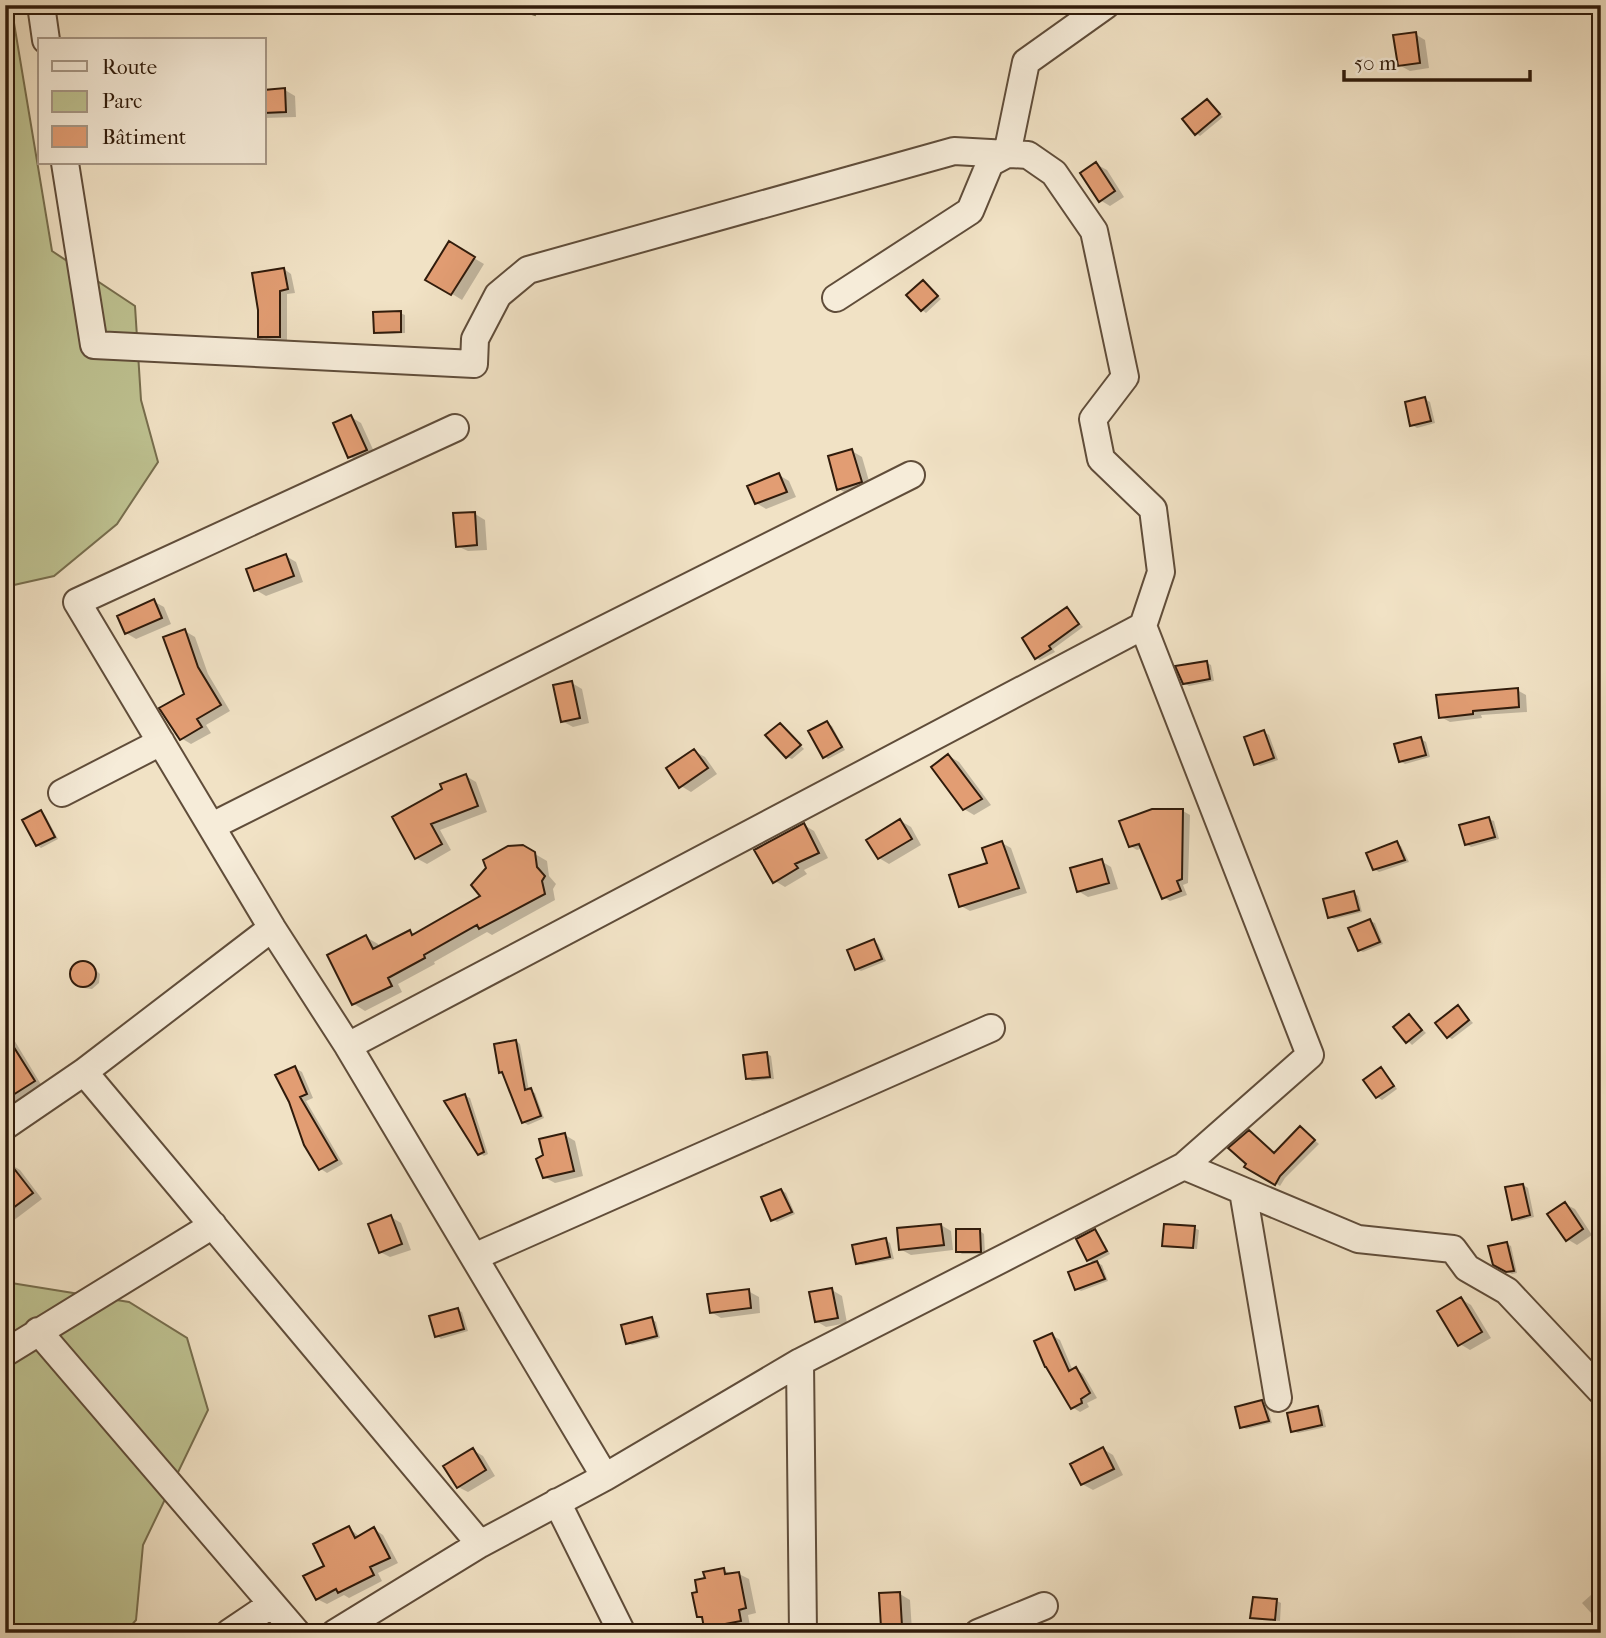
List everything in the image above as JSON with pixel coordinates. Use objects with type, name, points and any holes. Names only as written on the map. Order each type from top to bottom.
[{"type":"street","points":[[41,5],[46,38]]},
{"type":"street","points":[[1007,154],[1026,62],[1106,5]]},
{"type":"street","points":[[65,164],[94,345],[474,364],[475,339],[498,295],[528,270],[954,151],[1028,155],[1054,173],[1094,231],[1125,377],[1093,419],[1101,459],[1153,509],[1161,572],[1143,626],[1310,1055],[1184,1166],[800,1362],[605,1476],[480,1544],[335,1633]]},
{"type":"street","points":[[836,298],[970,211],[990,163],[1007,154]]},
{"type":"street","points":[[455,428],[77,602],[272,928],[348,1046],[605,1476]]},
{"type":"street","points":[[212,826],[911,475]]},
{"type":"street","points":[[348,1046],[1143,626]]},
{"type":"street","points":[[62,793],[161,742]]},
{"type":"street","points":[[5,1126],[85,1072],[272,928]]},
{"type":"street","points":[[474,1257],[991,1028]]},
{"type":"street","points":[[85,1072],[480,1544]]},
{"type":"street","points":[[1184,1166],[1358,1239],[1453,1249],[1467,1268],[1507,1292],[1601,1391]]},
{"type":"street","points":[[1243,1191],[1278,1398]]},
{"type":"street","points":[[5,1353],[213,1225]]},
{"type":"street","points":[[38,1331],[297,1633]]},
{"type":"street","points":[[800,1362],[803,1633]]},
{"type":"street","points":[[557,1502],[622,1633]]},
{"type":"street","points":[[229,1633],[272,1604]]},
{"type":"street","points":[[978,1633],[1044,1606]]},
{"type":"green space","points":[[5,5],[11,5],[52,251],[135,306],[141,400],[158,462],[117,524],[54,576],[5,587]]},
{"type":"green space","points":[[503,5],[540,5],[535,15]]},
{"type":"green space","points":[[5,1282],[129,1302],[187,1338],[208,1410],[143,1545],[136,1620],[125,1633],[5,1633]]},
{"type":"building","points":[[1416,32],[1420,63],[1398,66],[1393,35]]},
{"type":"building","points":[[285,88],[286,112],[266,113],[266,90]]},
{"type":"building","points":[[1207,99],[1220,114],[1195,135],[1182,119]]},
{"type":"building","points":[[1096,162],[1115,191],[1099,202],[1080,173]]},
{"type":"building","points":[[449,241],[475,257],[451,295],[425,280]]},
{"type":"building","points":[[284,268],[288,289],[280,291],[280,337],[258,337],[258,310],[252,273]]},
{"type":"building","points":[[923,280],[938,296],[921,311],[906,295]]},
{"type":"building","points":[[401,311],[401,332],[374,333],[373,312]]},
{"type":"building","points":[[1425,397],[1431,421],[1410,426],[1405,402]]},
{"type":"building","points":[[351,415],[367,450],[348,458],[333,423]]},
{"type":"building","points":[[852,449],[862,482],[837,490],[828,456]]},
{"type":"building","points":[[779,473],[787,492],[755,504],[747,486]]},
{"type":"building","points":[[475,512],[477,545],[456,547],[453,513]]},
{"type":"building","points":[[286,554],[294,576],[254,591],[246,569]]},
{"type":"building","points":[[154,599],[162,618],[125,634],[117,616]]},
{"type":"building","points":[[1067,607],[1079,624],[1049,646],[1051,649],[1035,659],[1022,638]]},
{"type":"building","points":[[185,629],[198,667],[221,705],[197,719],[202,727],[180,740],[159,708],[184,694],[163,637]]},
{"type":"building","points":[[1207,661],[1210,679],[1183,684],[1175,666]]},
{"type":"building","points":[[572,681],[580,718],[561,722],[553,685]]},
{"type":"building","points":[[1518,688],[1519,707],[1473,711],[1473,714],[1439,718],[1436,695]]},
{"type":"building","points":[[827,721],[842,747],[823,758],[808,731]]},
{"type":"building","points":[[780,723],[801,745],[786,758],[765,735]]},
{"type":"building","points":[[1264,730],[1274,758],[1254,765],[1244,737]]},
{"type":"building","points":[[1421,737],[1426,755],[1399,762],[1394,744]]},
{"type":"building","points":[[694,749],[708,768],[679,788],[666,768]]},
{"type":"building","points":[[948,754],[982,799],[963,810],[931,767]]},
{"type":"building","points":[[466,774],[478,806],[431,824],[442,844],[415,859],[392,817],[442,789],[440,784]]},
{"type":"building","points":[[1152,809],[1183,809],[1182,879],[1177,881],[1181,891],[1162,899],[1139,844],[1129,847],[1119,821]]},
{"type":"building","points":[[41,810],[55,837],[36,846],[22,820]]},
{"type":"building","points":[[1489,817],[1495,837],[1465,845],[1459,825]]},
{"type":"building","points":[[900,819],[912,839],[878,859],[866,840]]},
{"type":"building","points":[[804,823],[819,853],[795,864],[798,868],[773,883],[754,850]]},
{"type":"building","points":[[1002,841],[1019,888],[959,907],[949,875],[987,863],[982,848]]},
{"type":"building","points":[[1397,841],[1405,860],[1373,870],[1366,853]]},
{"type":"building","points":[[523,845],[535,852],[537,867],[545,876],[542,881],[545,894],[479,929],[477,925],[424,955],[425,958],[388,978],[392,986],[352,1005],[327,955],[366,935],[373,949],[410,930],[412,935],[480,896],[471,885],[486,868],[483,860],[508,846]]},
{"type":"building","points":[[1102,859],[1109,883],[1077,892],[1070,868]]},
{"type":"building","points":[[1354,891],[1359,910],[1328,918],[1323,899]]},
{"type":"building","points":[[1370,919],[1380,942],[1358,951],[1348,928]]},
{"type":"building","points":[[874,939],[882,959],[855,970],[847,950]]},
{"type":"building","points":[[83,961],[92,965],[96,974],[92,983],[83,987],[74,983],[70,974],[74,965]]},
{"type":"building","points":[[1458,1005],[1469,1020],[1447,1038],[1435,1023]]},
{"type":"building","points":[[1409,1014],[1422,1030],[1406,1043],[1393,1027]]},
{"type":"building","points":[[5,1033],[35,1081],[5,1100]]},
{"type":"building","points":[[516,1040],[525,1090],[531,1088],[541,1116],[522,1123],[502,1072],[499,1073],[494,1044]]},
{"type":"building","points":[[767,1052],[770,1077],[746,1079],[743,1055]]},
{"type":"building","points":[[295,1066],[307,1094],[300,1097],[337,1160],[319,1170],[304,1145],[289,1102],[275,1075]]},
{"type":"building","points":[[1381,1067],[1394,1086],[1376,1098],[1363,1080]]},
{"type":"building","points":[[465,1094],[484,1152],[478,1155],[444,1101]]},
{"type":"building","points":[[1300,1126],[1315,1140],[1280,1176],[1275,1185],[1244,1167],[1246,1164],[1228,1148],[1249,1130],[1274,1153]]},
{"type":"building","points":[[565,1133],[574,1171],[543,1178],[536,1159],[543,1155],[539,1139]]},
{"type":"building","points":[[5,1157],[33,1193],[5,1214]]},
{"type":"building","points":[[1523,1184],[1530,1215],[1512,1220],[1505,1187]]},
{"type":"building","points":[[781,1189],[792,1212],[771,1221],[761,1197]]},
{"type":"building","points":[[1565,1202],[1583,1229],[1566,1241],[1547,1214]]},
{"type":"building","points":[[391,1215],[402,1244],[379,1253],[368,1224]]},
{"type":"building","points":[[941,1224],[944,1245],[899,1250],[897,1228]]},
{"type":"building","points":[[1164,1224],[1195,1226],[1193,1248],[1162,1246]]},
{"type":"building","points":[[956,1229],[980,1229],[981,1252],[956,1252]]},
{"type":"building","points":[[1095,1229],[1107,1251],[1087,1261],[1076,1239]]},
{"type":"building","points":[[886,1238],[890,1257],[856,1264],[852,1245]]},
{"type":"building","points":[[1507,1242],[1514,1271],[1506,1272],[1493,1265],[1488,1246]]},
{"type":"building","points":[[1097,1261],[1105,1279],[1075,1290],[1068,1272]]},
{"type":"building","points":[[832,1288],[838,1318],[815,1322],[809,1292]]},
{"type":"building","points":[[749,1289],[751,1308],[710,1313],[707,1294]]},
{"type":"building","points":[[1461,1297],[1482,1332],[1458,1346],[1437,1311]]},
{"type":"building","points":[[458,1308],[464,1329],[435,1337],[429,1316]]},
{"type":"building","points":[[652,1317],[657,1336],[626,1344],[621,1325]]},
{"type":"building","points":[[1052,1333],[1069,1371],[1076,1367],[1090,1393],[1081,1399],[1082,1403],[1071,1409],[1045,1367],[1034,1341]]},
{"type":"building","points":[[1262,1400],[1269,1421],[1240,1428],[1235,1407]]},
{"type":"building","points":[[1318,1406],[1322,1425],[1291,1432],[1287,1413]]},
{"type":"building","points":[[1103,1447],[1114,1469],[1081,1485],[1070,1464]]},
{"type":"building","points":[[473,1448],[486,1470],[457,1488],[443,1466]]},
{"type":"building","points":[[349,1526],[355,1538],[374,1527],[390,1558],[370,1567],[374,1575],[338,1593],[336,1589],[316,1600],[303,1576],[324,1566],[313,1544]]},
{"type":"building","points":[[724,1568],[725,1574],[739,1572],[746,1608],[739,1610],[741,1621],[704,1628],[702,1617],[697,1617],[692,1593],[697,1592],[695,1580],[705,1578],[703,1572]]},
{"type":"building","points":[[900,1592],[902,1626],[881,1628],[879,1593]]},
{"type":"building","points":[[1253,1597],[1277,1599],[1275,1620],[1250,1618]]}]
